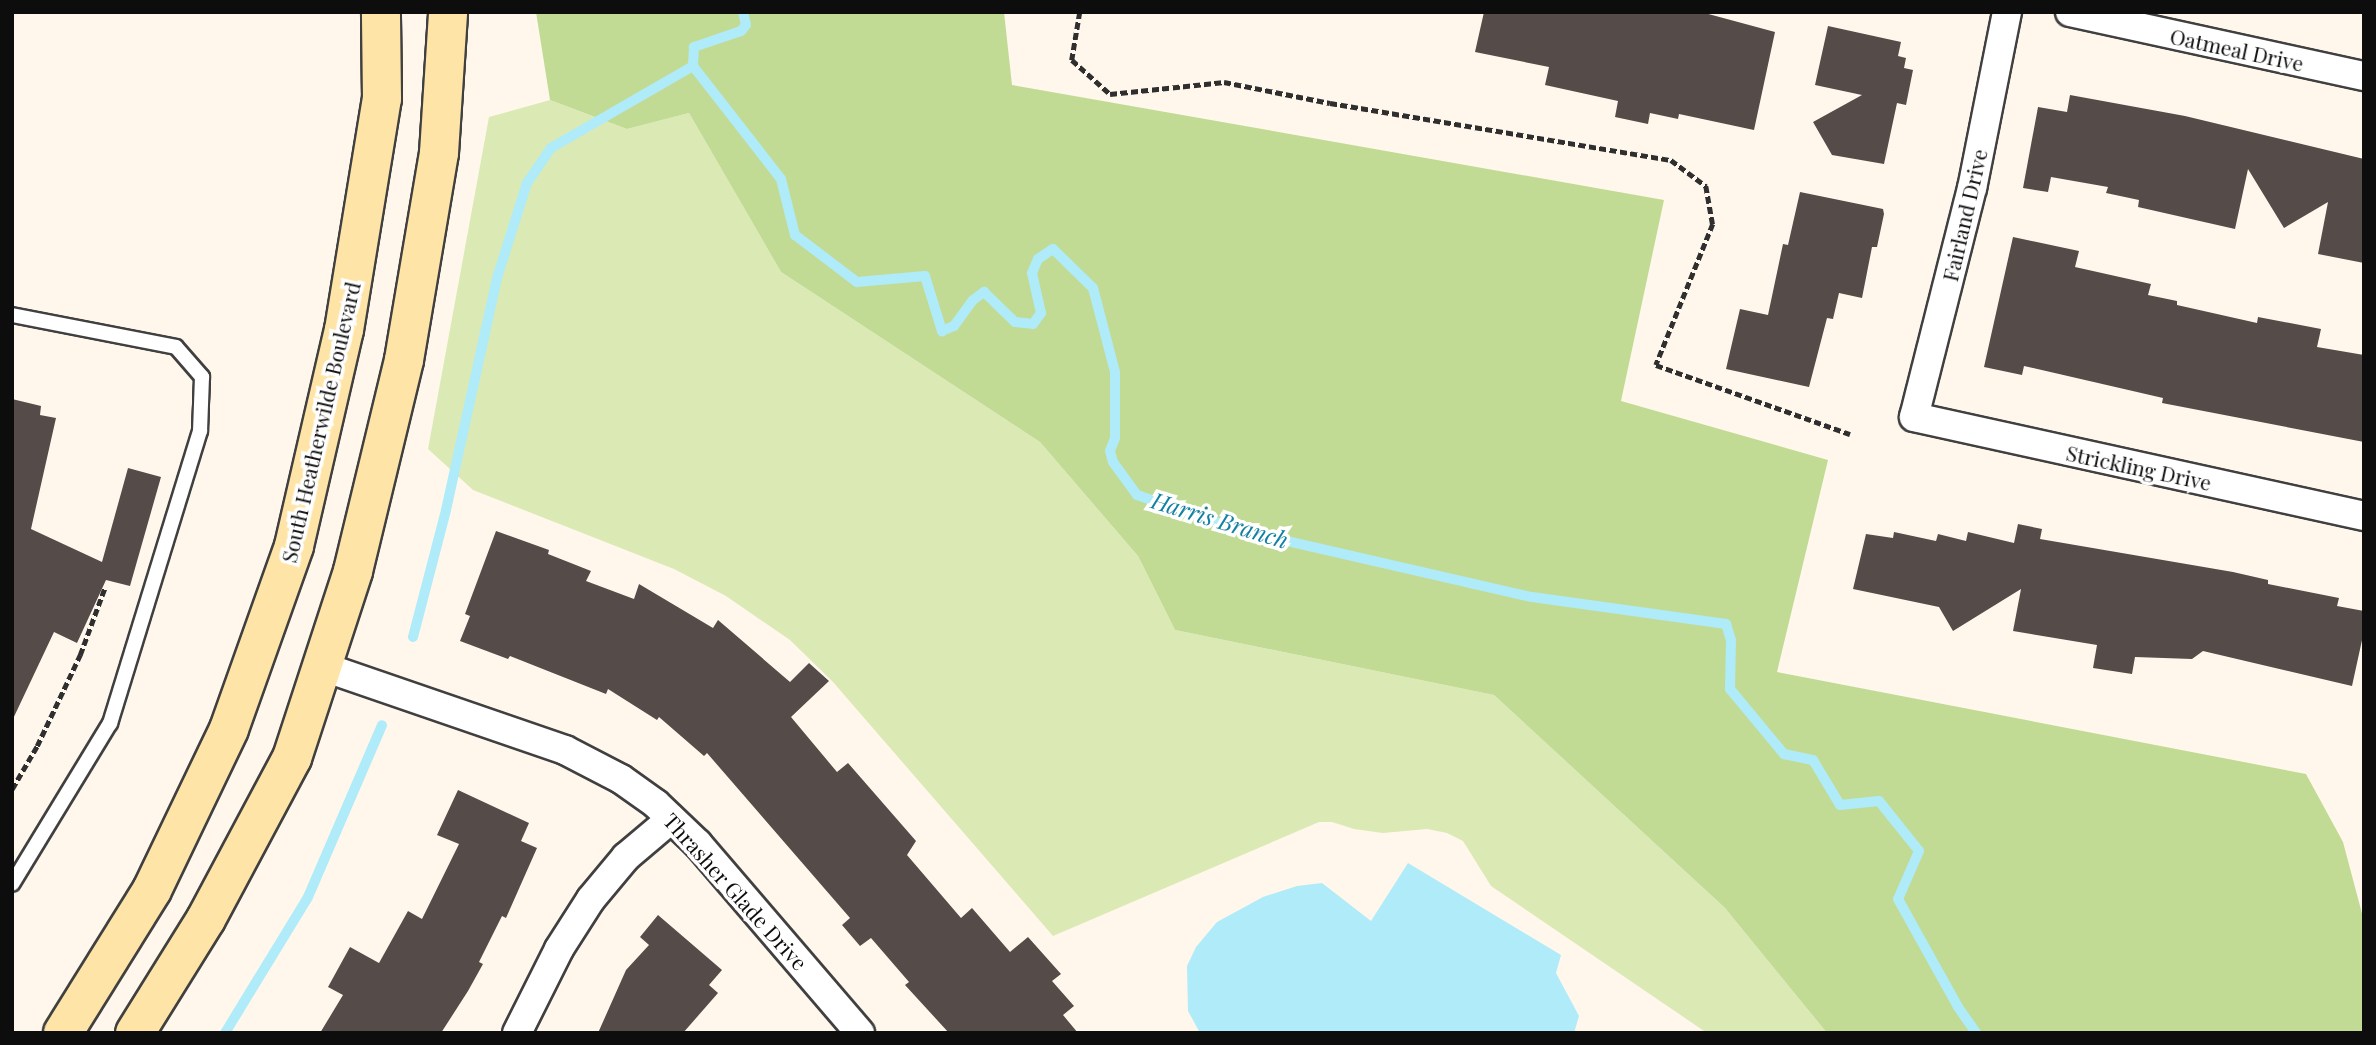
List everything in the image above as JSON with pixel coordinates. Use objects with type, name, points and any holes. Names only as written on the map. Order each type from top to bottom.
[{"type":"main road","name":"South Heatherwilde Boulevard","points":[[64,1033],[152,890],[229,729],[294,545],[349,302],[382,99],[381,12]]},
{"type":"main road","points":[[135,1033],[206,919],[292,758],[354,571],[404,360],[439,153],[449,36],[448,12]]},
{"type":"street","name":"Fairland Drive","points":[[1914,417],[1972,188],[2007,12]]},
{"type":"street","name":"Oatmeal Drive","points":[[2070,12],[2364,76]]},
{"type":"street","name":"Strickling Drive","points":[[1914,417],[2364,516]]},
{"type":"street","name":"Thrasher Glade Drive","points":[[321,666],[565,750],[621,779],[698,844],[784,941],[860,1033]]},
{"type":"street","points":[[517,1033],[559,949],[591,899],[626,857],[671,819]]},
{"type":"lane","points":[[12,315],[176,347],[202,377],[201,431],[110,723],[12,884]]},
{"type":"path","points":[[1080,12],[1072,60],[1110,94],[1224,82],[1330,103],[1671,160],[1706,186],[1713,223],[1656,365],[1850,434]]},
{"type":"path","points":[[12,789],[37,746],[80,655],[105,587]]},
{"type":"green space","points":[[536,12],[1004,12],[1012,85],[1664,200],[1621,401],[1828,460],[1777,672],[2306,774],[2343,842],[2364,921],[2364,1033],[1827,1033],[1725,908],[1494,695],[1175,630],[1138,556],[1040,442],[781,272],[689,113],[627,129],[550,100]]},
{"type":"green space","points":[[550,100],[627,129],[689,113],[781,272],[1040,442],[1138,556],[1175,630],[1494,695],[1725,908],[1827,1033],[1707,1033],[1491,886],[1463,841],[1447,833],[1427,829],[1383,833],[1354,829],[1332,822],[1319,822],[1053,936],[833,682],[790,640],[726,596],[674,569],[473,490],[428,449],[489,117]]},
{"type":"water","points":[[1408,863],[1561,955],[1556,973],[1579,1016],[1574,1033],[1200,1033],[1188,1011],[1187,966],[1196,947],[1217,922],[1263,897],[1297,886],[1322,883],[1371,921]]},
{"type":"building","points":[[1484,12],[1701,12],[1775,32],[1754,130],[1679,114],[1678,119],[1650,113],[1648,124],[1615,117],[1618,101],[1545,85],[1549,67],[1475,52]]},
{"type":"building","points":[[1828,26],[1901,42],[1898,56],[1906,58],[1904,68],[1913,70],[1906,105],[1897,103],[1884,164],[1832,155],[1813,122],[1862,95],[1815,85]]},
{"type":"building","points":[[2070,95],[2185,116],[2364,159],[2364,263],[2318,254],[2328,202],[2284,228],[2248,169],[2235,229],[2138,207],[2139,200],[2106,193],[2108,187],[2051,177],[2048,192],[2023,188],[2038,107],[2067,112]]},
{"type":"building","points":[[1800,192],[1883,209],[1884,214],[1877,247],[1872,247],[1862,298],[1839,293],[1833,319],[1827,318],[1809,387],[1726,369],[1740,309],[1768,315],[1783,244],[1788,245]]},
{"type":"building","points":[[2013,237],[2079,251],[2075,267],[2151,284],[2148,295],[2177,301],[2177,305],[2257,323],[2258,317],[2321,329],[2317,347],[2364,355],[2364,442],[2162,403],[2163,398],[2024,366],[2022,375],[1984,367]]},
{"type":"building","points":[[12,399],[41,406],[40,415],[56,418],[31,529],[102,562],[128,468],[161,477],[130,586],[106,580],[77,643],[54,632],[12,721]]},
{"type":"building","points":[[2018,524],[2042,529],[2040,539],[2233,572],[2268,580],[2268,584],[2339,598],[2337,606],[2364,611],[2364,631],[2352,686],[2203,651],[2192,659],[2135,657],[2132,674],[2093,668],[2097,645],[2013,631],[2021,589],[1953,631],[1939,607],[1853,589],[1866,534],[1893,538],[1894,532],[1936,541],[1938,534],[1966,541],[1968,532],[2014,543]]},
{"type":"building","points":[[496,531],[549,550],[548,554],[591,571],[586,581],[634,599],[639,584],[713,628],[718,620],[790,682],[809,663],[829,681],[791,717],[837,772],[848,763],[916,841],[907,855],[961,918],[972,908],[1010,952],[1028,937],[1061,974],[1052,981],[1074,1006],[1063,1015],[1078,1033],[949,1033],[905,985],[909,982],[871,938],[860,946],[842,925],[850,918],[707,753],[704,756],[659,717],[657,720],[608,689],[606,694],[510,656],[508,659],[460,641],[470,616],[465,614]]},
{"type":"building","points":[[458,790],[529,823],[521,841],[537,848],[506,918],[502,916],[479,962],[483,964],[468,991],[441,1033],[320,1033],[343,995],[328,987],[350,947],[379,963],[408,911],[422,919],[459,844],[437,835]]},
{"type":"building","points":[[658,915],[722,970],[709,985],[718,993],[683,1033],[598,1033],[626,970],[649,945],[640,937]]},
{"type":"waterway","name":"Harris Branch","points":[[743,12],[746,25],[741,31],[694,47],[693,66],[781,179],[795,235],[857,282],[925,276],[942,331],[954,326],[973,300],[984,292],[1015,322],[1033,324],[1041,313],[1032,273],[1038,259],[1053,249],[1093,288],[1115,372],[1115,438],[1110,451],[1113,462],[1137,495],[1243,531],[1532,597],[1726,624],[1731,640],[1730,689],[1784,754],[1813,760],[1840,805],[1879,801],[1919,851],[1898,899],[1958,1007],[1976,1033]]},
{"type":"waterway","points":[[413,637],[446,510],[497,278],[527,183],[551,148],[693,66]]},
{"type":"waterway","points":[[225,1033],[308,897],[382,725]]}]
